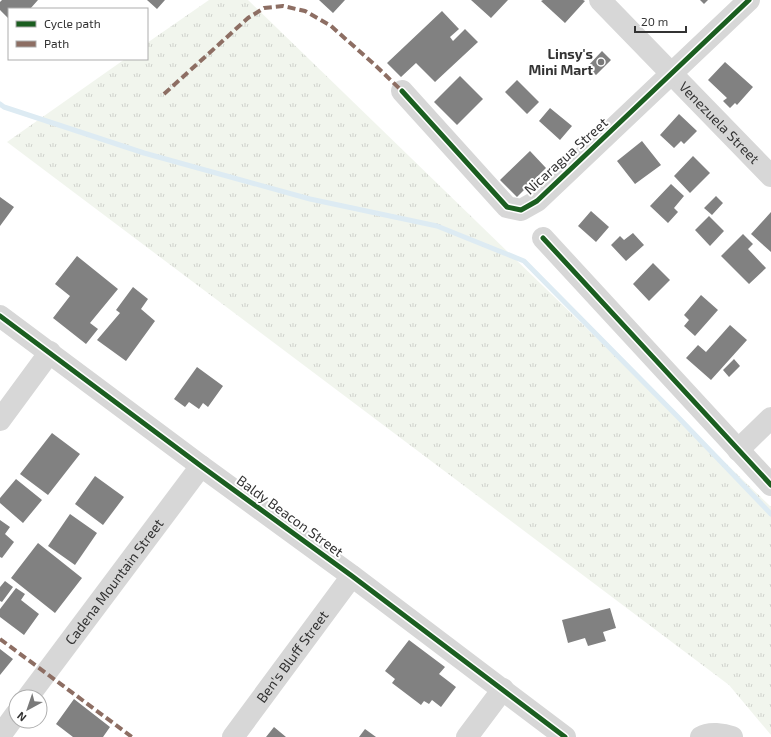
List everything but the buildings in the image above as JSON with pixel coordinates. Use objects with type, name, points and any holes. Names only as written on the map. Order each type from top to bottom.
[{"type":"street","name":"Venezuela Street","points":[[600,0],[771,176]]},
{"type":"street","name":"Nicaragua Street","points":[[402,91],[507,207],[520,210],[537,201],[749,0]]},
{"type":"street","points":[[543,238],[771,485]]},
{"type":"street","name":"Baldy Beacon Street","points":[[0,316],[201,466],[352,576],[566,737]]},
{"type":"street","points":[[0,420],[50,352]]},
{"type":"street","points":[[738,450],[771,418]]},
{"type":"street","name":"Cadena Mountain Street","points":[[34,689],[201,466]]},
{"type":"street","name":"Ben's Bluff Street","points":[[233,737],[352,576]]},
{"type":"street","points":[[467,737],[503,689]]},
{"type":"street","points":[[0,736],[8,725]]},
{"type":"street","points":[[702,737],[705,734],[716,734],[732,737]]},
{"type":"green space","points":[[209,0],[248,0],[771,507],[771,735],[729,685],[7,142],[124,60],[148,60],[148,42]]},
{"type":"waterway","points":[[0,104],[4,107],[144,153],[310,199],[437,226],[524,261],[771,514]]},
{"type":"marked path","points":[[164,94],[248,18],[264,8],[283,6],[305,11],[331,26],[402,91]]},
{"type":"marked path","points":[[0,639],[132,737]]},
{"type":"cycle path","points":[[402,91],[507,207],[521,210],[537,201],[749,0]]},
{"type":"cycle path","points":[[543,238],[771,485]]},
{"type":"cycle path","points":[[0,316],[201,466],[352,576],[565,737]]},
{"type":"place","name":"Linsy's Mini Mart","points":[[601,62]]}]
